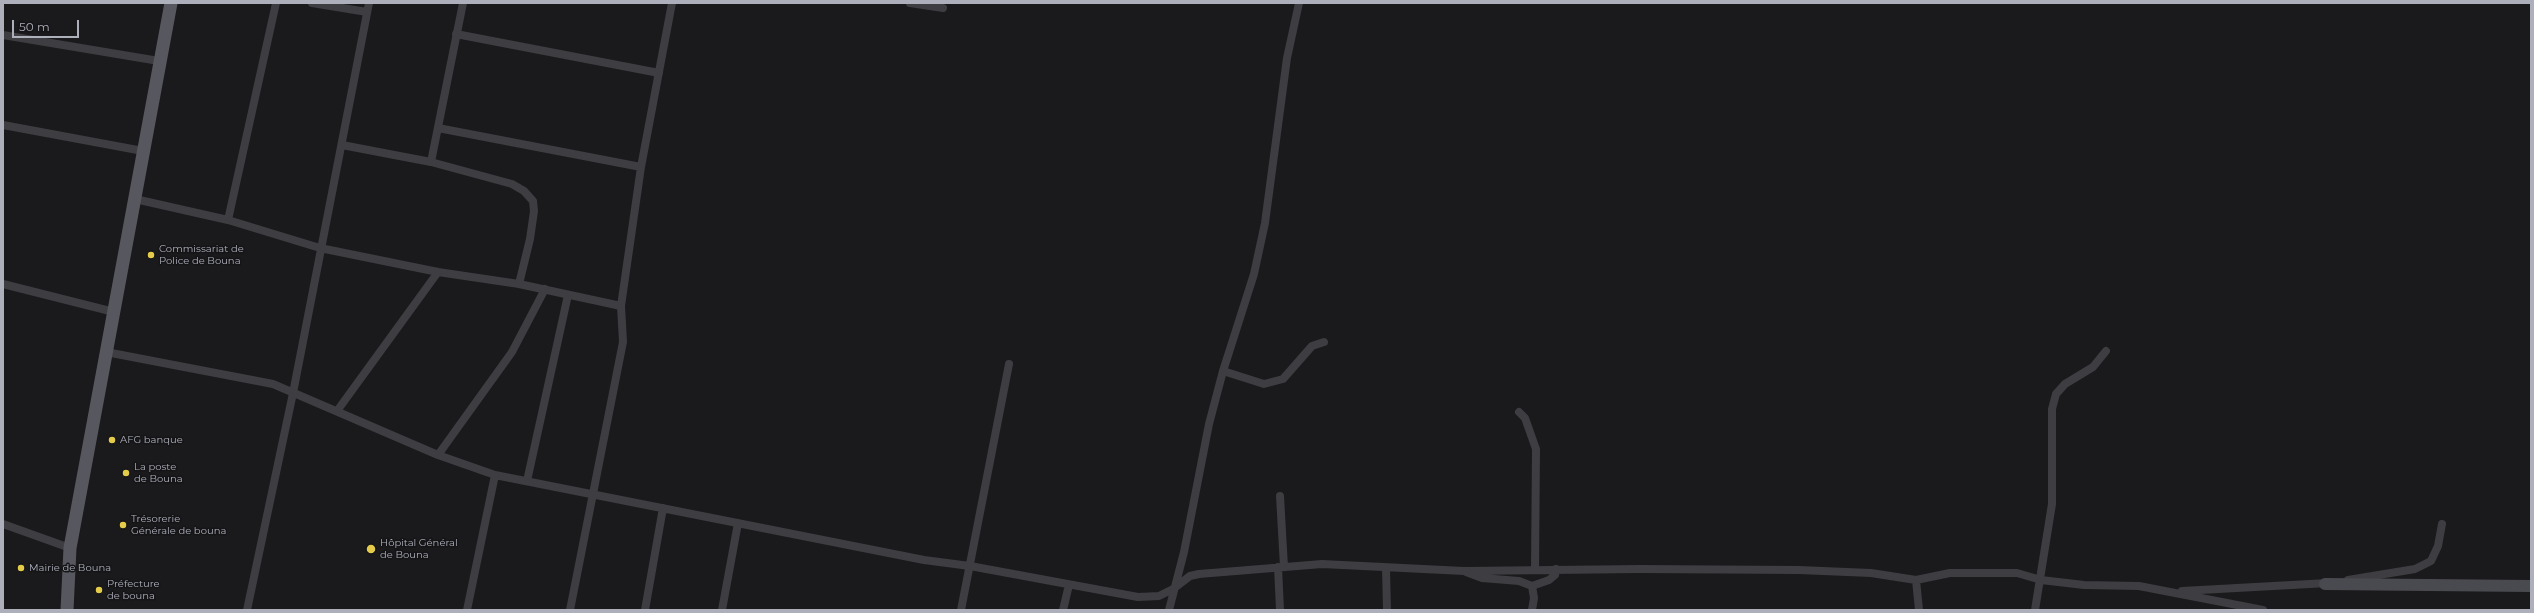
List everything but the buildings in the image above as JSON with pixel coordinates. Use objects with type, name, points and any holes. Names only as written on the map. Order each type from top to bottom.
[{"type":"main road","points":[[67,610],[70,548],[159,61],[171,3]]},
{"type":"street","points":[[228,220],[276,3]]},
{"type":"street","points":[[312,3],[367,12]]},
{"type":"street","points":[[247,610],[342,145],[369,3]]},
{"type":"street","points":[[431,162],[463,3]]},
{"type":"street","points":[[570,610],[623,342],[621,306],[641,167],[672,3]]},
{"type":"street","points":[[910,3],[943,8]]},
{"type":"street","points":[[1169,610],[1173,589],[1184,552],[1209,424],[1222,371],[1250,288],[1265,223],[1280,100],[1299,3]]},
{"type":"street","points":[[456,34],[659,73]]},
{"type":"street","points":[[3,35],[159,61]]},
{"type":"street","points":[[3,125],[143,150]]},
{"type":"street","points":[[438,128],[641,167]]},
{"type":"street","points":[[342,145],[431,162],[512,184],[531,197],[534,206],[533,221],[518,284]]},
{"type":"street","points":[[135,199],[228,220],[320,248],[438,272],[545,289],[621,306]]},
{"type":"street","points":[[337,411],[438,272]]},
{"type":"street","points":[[3,284],[114,312]]},
{"type":"street","points":[[438,455],[512,352],[545,289]]},
{"type":"street","points":[[527,481],[568,295]]},
{"type":"street","points":[[1222,371],[1264,384],[1283,379],[1312,346],[1324,342]]},
{"type":"street","points":[[2035,610],[2052,504],[2052,409],[2056,394],[2065,384],[2093,367],[2106,351]]},
{"type":"street","points":[[106,352],[274,384],[438,455],[495,475],[924,560],[970,566],[1138,597],[1159,596],[1173,589],[1190,576],[1199,574],[1322,564],[1464,572],[1535,569],[1799,570],[1871,572],[1916,580],[1950,573],[2017,573],[2041,580],[2084,585],[2138,586],[2175,591],[2263,610]]},
{"type":"street","points":[[961,610],[1009,364]]},
{"type":"street","points":[[1519,412],[1525,418],[1536,449],[1535,569]]},
{"type":"street","points":[[467,610],[495,475]]},
{"type":"street","points":[[1280,496],[1280,610]]},
{"type":"street","points":[[645,610],[663,508]]},
{"type":"street","points":[[722,610],[738,523]]},
{"type":"street","points":[[3,524],[70,548]]},
{"type":"street","points":[[2325,584],[2415,569],[2431,561],[2438,546],[2442,524]]},
{"type":"street","points":[[1386,568],[1387,610]]},
{"type":"street","points":[[1464,572],[1482,578],[1519,581],[1532,586],[1549,580],[1555,575],[1556,569]]},
{"type":"street","points":[[1916,580],[1919,610]]},
{"type":"street","points":[[2175,591],[2219,587],[2325,584],[2531,586]]},
{"type":"street","points":[[1063,610],[1068,585]]},
{"type":"street","points":[[1532,586],[1534,598],[1532,610]]},
{"type":"place","name":"Commissariat de Police de Bouna","points":[[151,255]]},
{"type":"place","name":"AFG banque","points":[[112,440]]},
{"type":"place","name":"La poste de Bouna","points":[[126,473]]},
{"type":"place","name":"Trésorerie Générale de bouna","points":[[123,525]]},
{"type":"place","name":"Hôpital Général de Bouna","points":[[371,549]]},
{"type":"place","name":"Mairie de Bouna","points":[[21,568]]},
{"type":"place","name":"Préfecture de bouna","points":[[99,590]]}]
